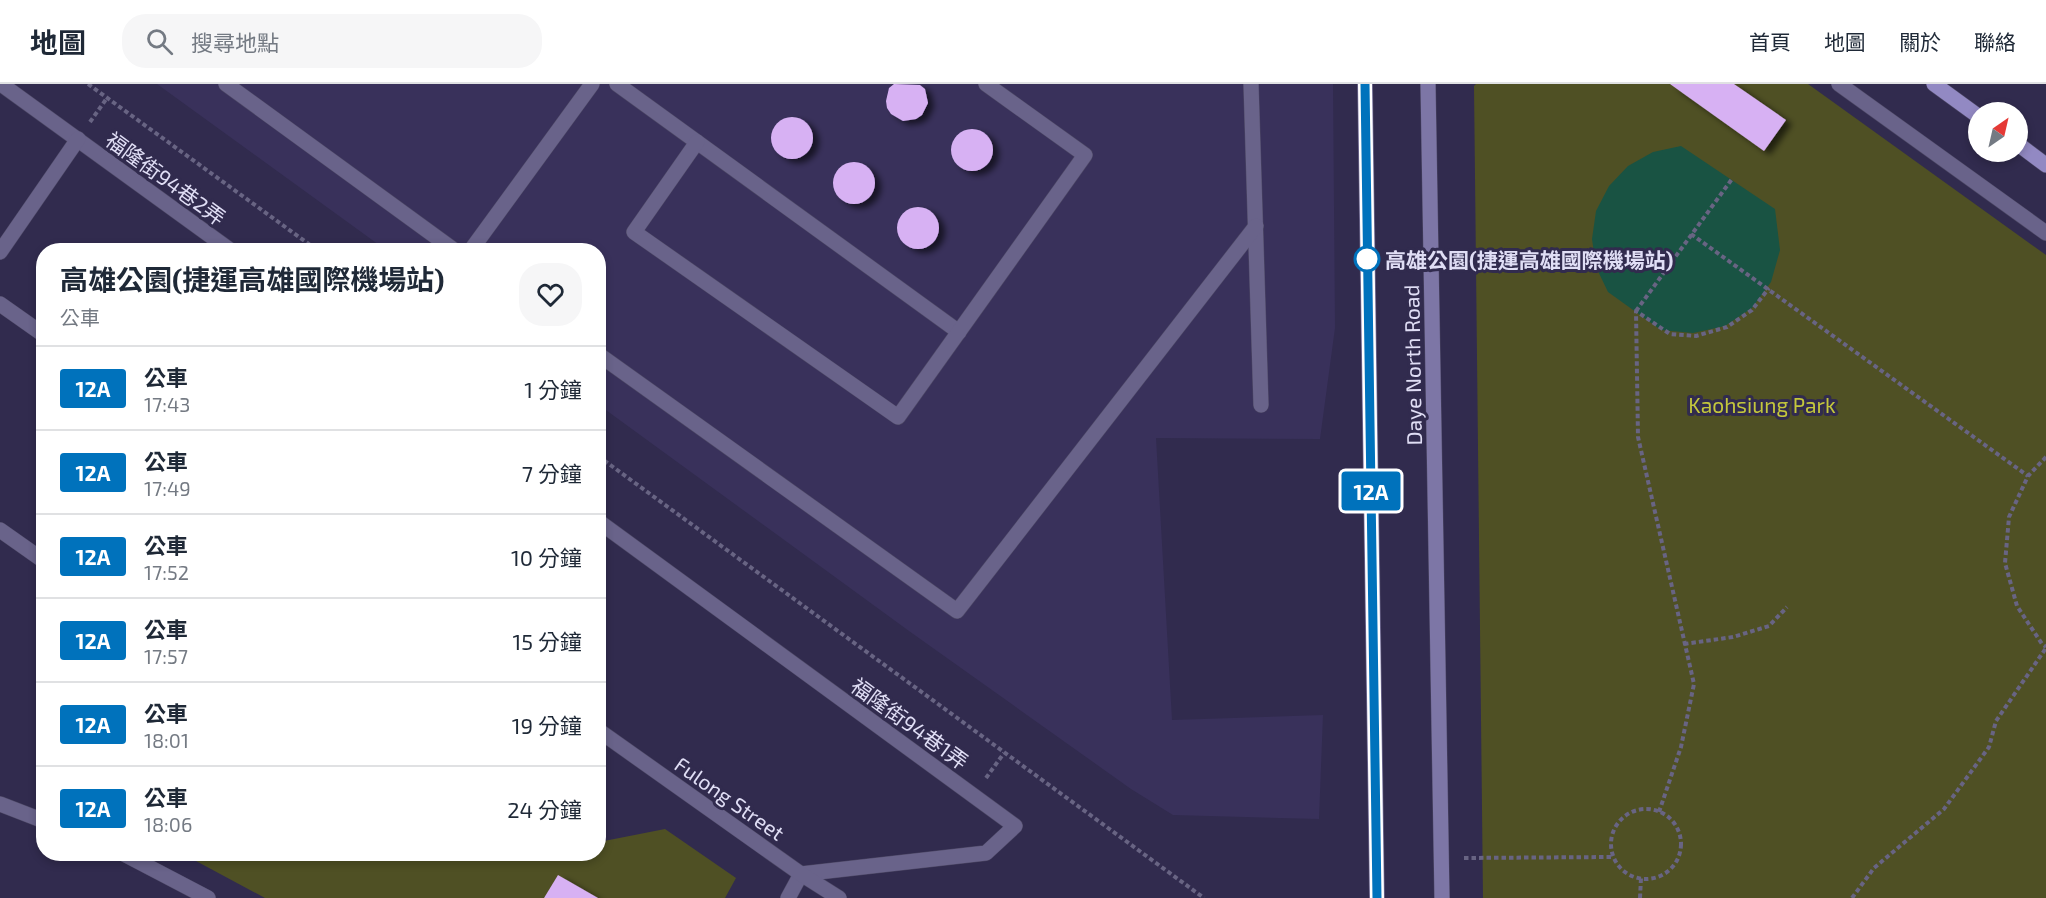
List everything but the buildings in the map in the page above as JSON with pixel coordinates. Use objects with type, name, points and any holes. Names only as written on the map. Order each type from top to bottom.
[{"type":"main road","points":[[1934,84],[1968,109]]},
{"type":"main road","points":[[2028,152],[2046,165]]},
{"type":"street","name":"福隆街94巷2弄","points":[[1,84],[220,243]]},
{"type":"street","points":[[226,84],[444,243]]},
{"type":"street","points":[[476,243],[592,84]]},
{"type":"street","points":[[616,84],[959,332]]},
{"type":"street","points":[[697,142],[634,232],[898,417],[1085,154],[986,84]]},
{"type":"street","points":[[1251,84],[1261,405]]},
{"type":"street","name":"Daye North Road","points":[[1365,84],[1377,898]]},
{"type":"street","name":"Daye North Road","points":[[1428,84],[1442,898]]},
{"type":"street","points":[[1839,84],[2046,233]]},
{"type":"street","points":[[0,252],[78,139]]},
{"type":"street","points":[[606,360],[957,611],[1256,226]]},
{"type":"street","points":[[0,304],[36,329]]},
{"type":"street","name":"福隆街94巷1弄","points":[[606,527],[1016,826],[986,853],[801,874]]},
{"type":"street","points":[[0,530],[36,555]]},
{"type":"street","name":"Fulong Street","points":[[606,736],[801,874],[839,898]]},
{"type":"street","points":[[0,804],[36,818]]},
{"type":"street","points":[[137,861],[208,898]]},
{"type":"street","points":[[788,898],[801,874]]},
{"type":"path","points":[[88,84],[307,243]]},
{"type":"path","points":[[1659,812],[1682,747],[1694,684],[1638,437],[1636,311],[1732,178]]},
{"type":"path","points":[[1691,234],[2028,476]]},
{"type":"path","points":[[1636,311],[1670,334],[1696,336],[1727,327],[1752,310],[1767,288]]},
{"type":"path","points":[[1852,898],[1874,868],[1944,810],[1989,747],[1996,720],[2046,647],[2017,606],[2005,563],[2009,517],[2028,476],[2046,457]]},
{"type":"path","points":[[606,462],[1204,898]]},
{"type":"path","points":[[1684,644],[1733,637],[1769,626],[1788,607]]},
{"type":"path","points":[[1648,809],[1659,812],[1669,818],[1680,836],[1679,858],[1673,867],[1652,879],[1629,875],[1614,857],[1613,834],[1618,823],[1627,815],[1638,810],[1648,809]]},
{"type":"path","points":[[1454,858],[1614,857]]},
{"type":"path","points":[[1640,898],[1641,878]]},
{"type":"shaded area","points":[[157,84],[1333,84],[1335,328],[1320,439],[1156,438],[1172,720],[1323,715],[1319,819],[1173,815],[1131,789],[909,631],[606,410],[606,243],[376,243]]},
{"type":"shaded area","points":[[1681,146],[1775,209],[1780,250],[1771,282],[1752,308],[1725,326],[1693,333],[1661,330],[1608,292],[1596,267],[1592,239],[1596,211],[1609,186],[1628,166],[1653,152]]},
{"type":"green space","name":"Kaohsiung Park","points":[[1476,84],[1808,84],[2046,255],[2046,898],[1483,898],[1474,86]]},
{"type":"green space","points":[[665,829],[736,878],[725,898],[265,898],[196,861],[606,861],[606,841]]},
{"type":"bus line","name":"12A","points":[[1365,84],[1377,898]]},
{"type":"place","name":"高雄公園(捷運高雄國際機場站)","points":[[1367,259]]}]
